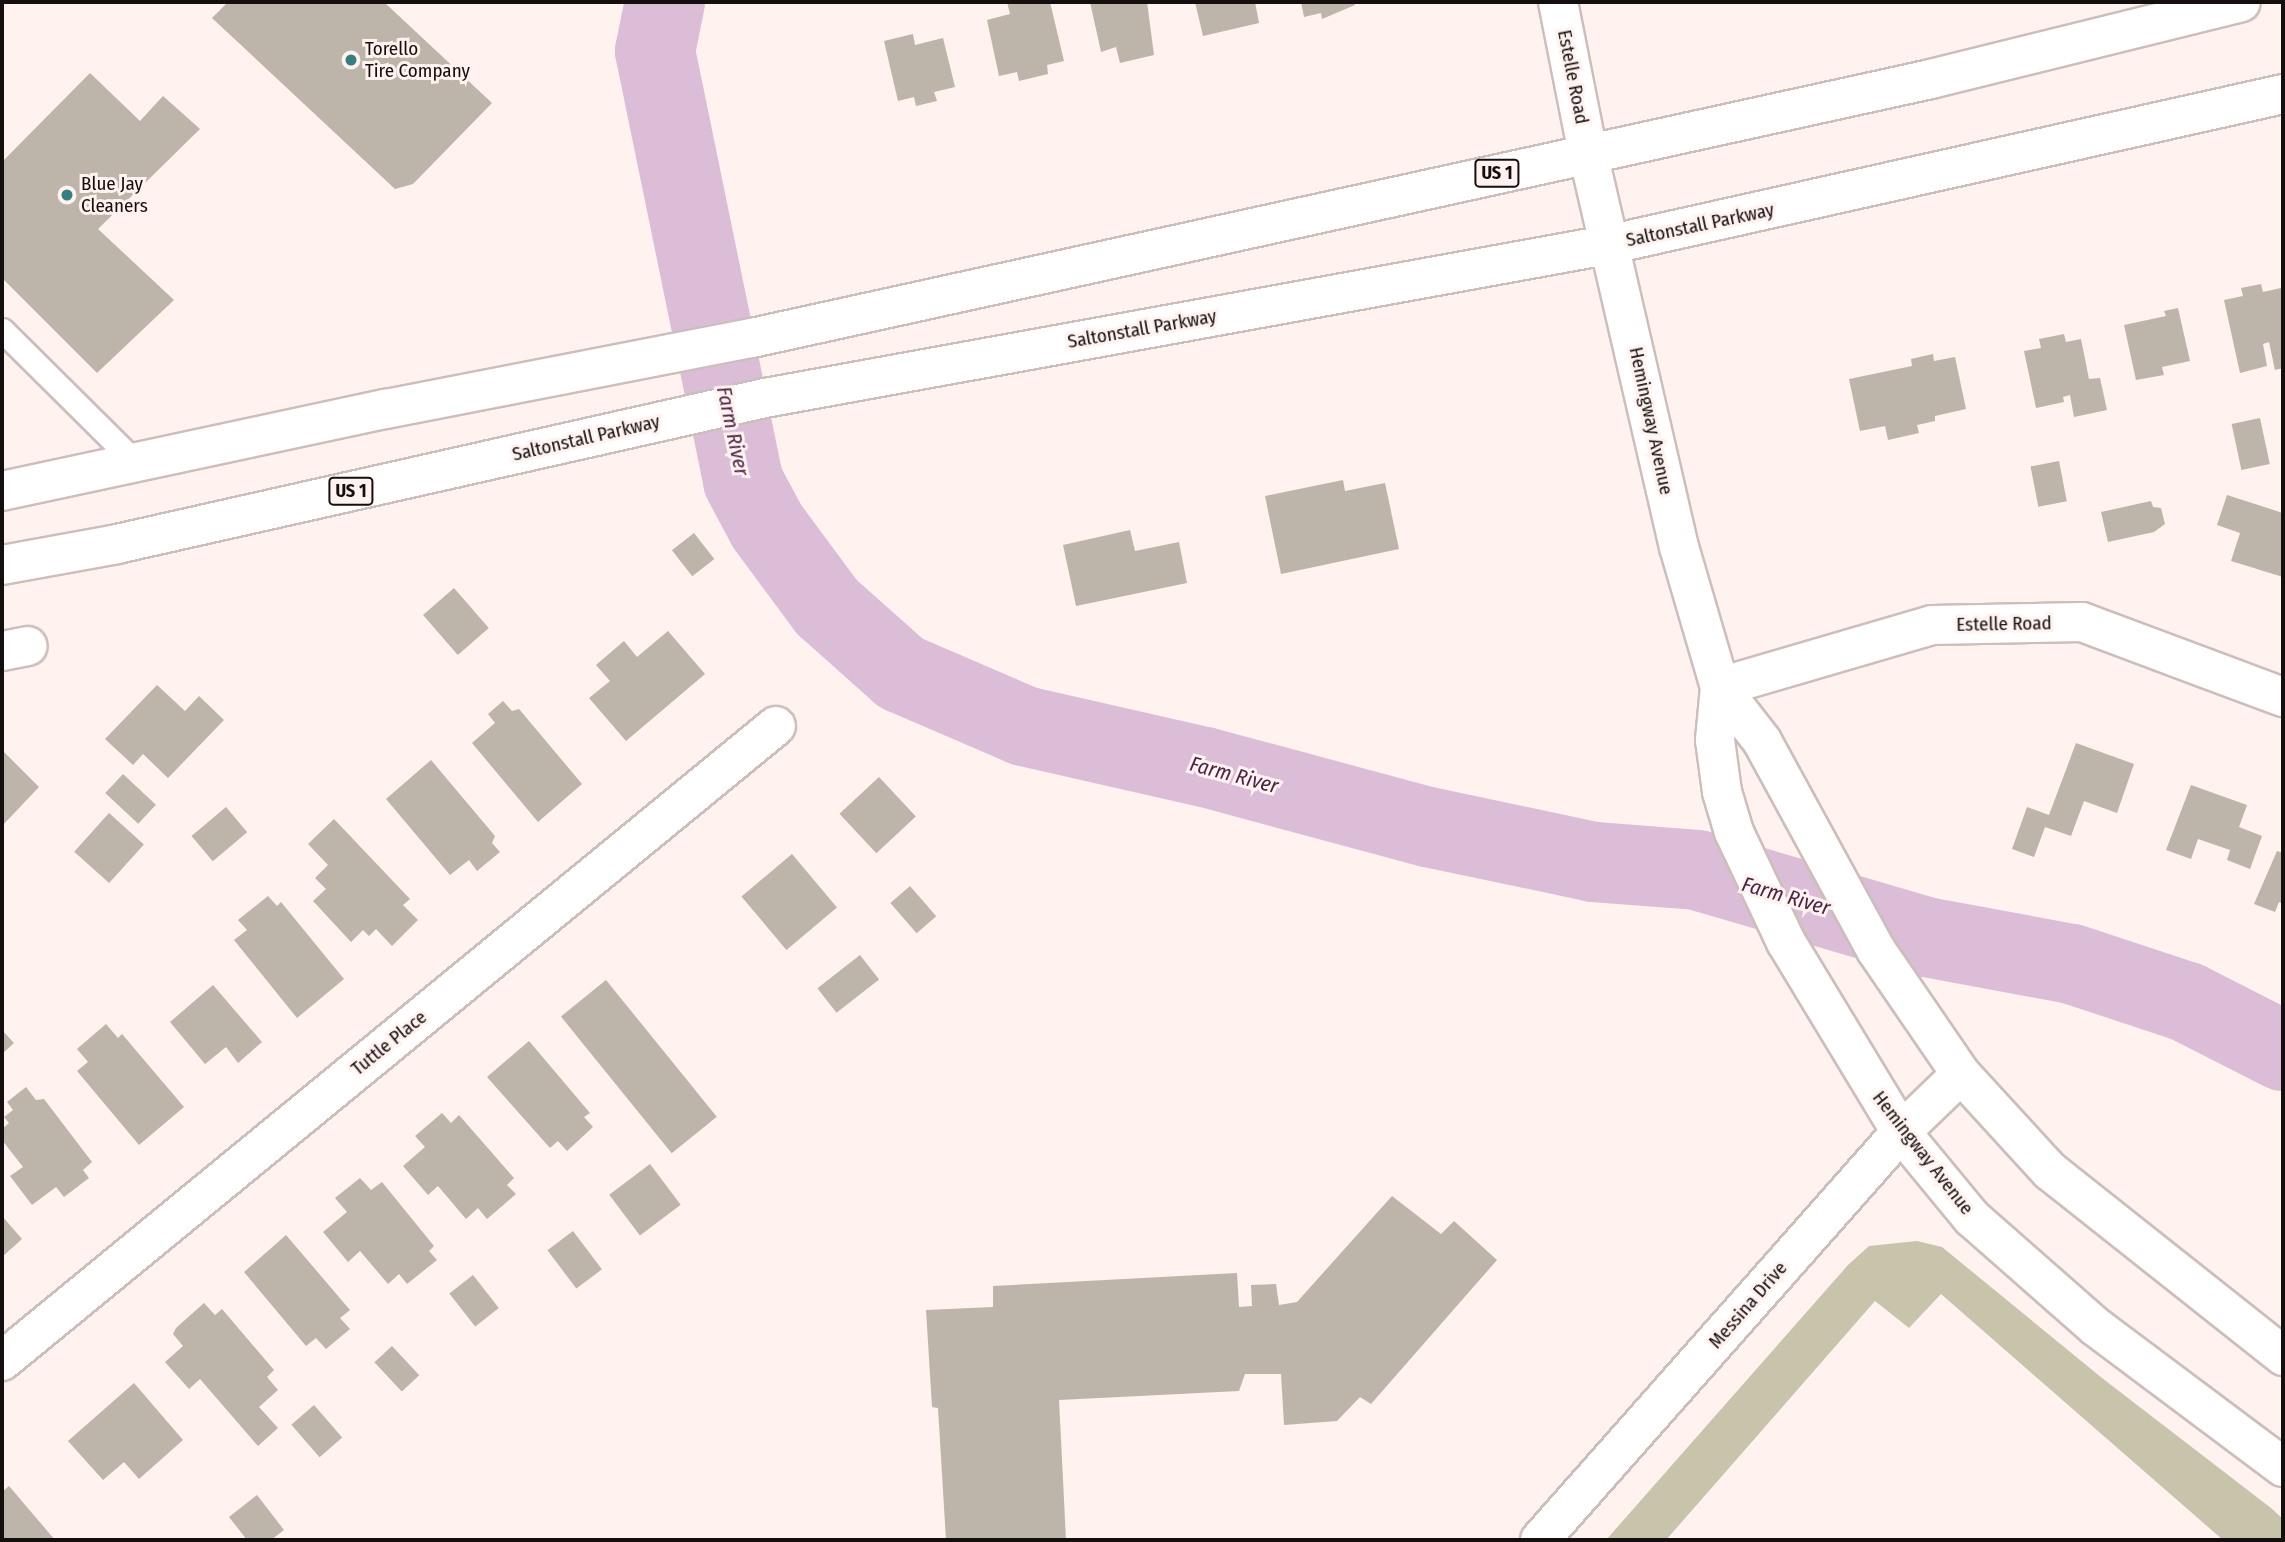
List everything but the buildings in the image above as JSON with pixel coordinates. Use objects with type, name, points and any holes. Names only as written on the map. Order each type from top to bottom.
[{"type":"main road","name":"Estelle Road","points":[[1558,2],[1588,153]]},
{"type":"main road","name":"US 1","points":[[2,491],[752,338],[1931,79],[2241,2]]},
{"type":"main road","name":"Saltonstall Parkway","points":[[2,565],[117,544],[765,398],[1612,244],[2283,94]]},
{"type":"main road","name":"Hemingway Avenue","points":[[1588,153],[1612,244],[1679,547],[1720,687],[1717,767],[1734,832],[1786,942],[1901,1132],[1972,1218],[2021,1265],[2283,1467]]},
{"type":"main road","name":"Estelle Road","points":[[1720,687],[1932,625],[2082,622],[2283,697]]},
{"type":"main road","name":"Hemingway Avenue","points":[[1720,687],[1762,741],[1823,859],[1876,950],[1961,1074],[2050,1171],[2283,1356]]},
{"type":"main road","name":"Tuttle Place","points":[[2,1361],[776,726]]},
{"type":"main road","name":"Messina Drive","points":[[1539,1540],[1901,1132],[1961,1074]]},
{"type":"lane","points":[[2,330],[135,462]]},
{"type":"shaded area","points":[[1917,1241],[1942,1247],[2102,1378],[2271,1508],[2283,1519],[2283,1540],[2223,1540],[1941,1294],[1909,1328],[1875,1301],[1666,1540],[1606,1540],[1848,1265],[1869,1246]]},
{"type":"waterway","name":"Farm River","points":[[665,2],[655,51],[743,481],[767,526],[827,607],[901,673],[1024,726],[1205,767],[1428,827],[1594,862],[1697,870],[1926,937],[2072,964],[2187,1002],[2283,1051]]},
{"type":"place","name":"Torello Tire Company","points":[[351,60]]},
{"type":"place","name":"Blue Jay Cleaners","points":[[67,195]]}]
